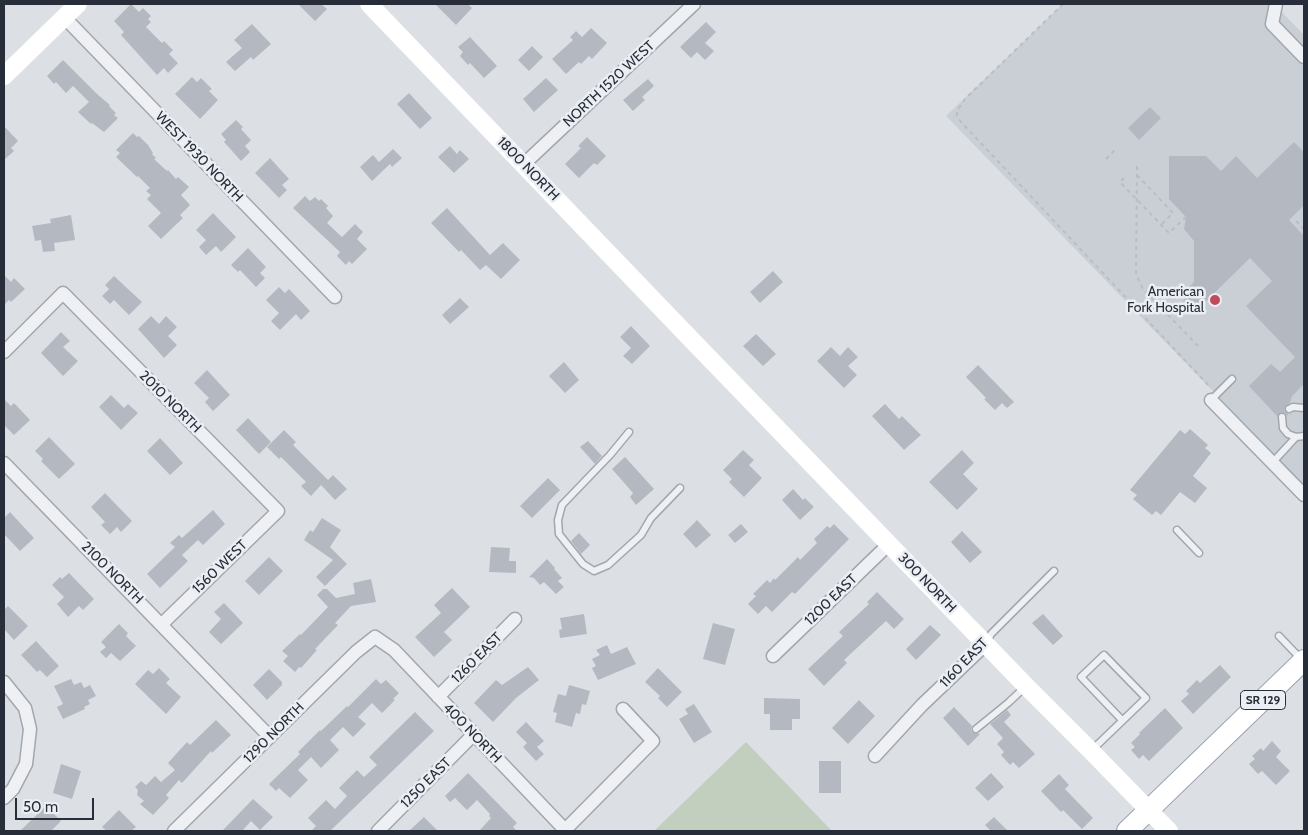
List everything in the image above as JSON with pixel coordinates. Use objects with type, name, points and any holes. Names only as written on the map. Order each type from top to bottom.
[{"type":"main road","name":"SR 129","points":[[1127,831],[1303,661]]},
{"type":"street","points":[[4,76],[78,4]]},
{"type":"street","name":"1800 NORTH","points":[[369,4],[686,334]]},
{"type":"street","name":"NORTH 1520 WEST","points":[[524,164],[694,4]]},
{"type":"street","points":[[1276,4],[1272,24],[1304,57]]},
{"type":"street","name":"WEST 1930 NORTH","points":[[64,17],[335,298]]},
{"type":"street","name":"2010 NORTH","points":[[4,352],[63,293],[278,511]]},
{"type":"street","name":"300 NORTH","points":[[686,334],[1169,831]]},
{"type":"street","points":[[1212,394],[1304,495]]},
{"type":"street","name":"2100 NORTH","points":[[6,472],[162,624],[270,736]]},
{"type":"street","name":"1560 WEST","points":[[162,624],[278,511]]},
{"type":"street","name":"1200 EAST","points":[[773,656],[889,544]]},
{"type":"street","name":"1260 EAST","points":[[438,696],[515,620]]},
{"type":"street","name":"400 NORTH","points":[[375,637],[394,650],[565,830]]},
{"type":"street","name":"1290 NORTH","points":[[174,831],[356,652],[375,637]]},
{"type":"street","name":"1160 EAST","points":[[876,756],[922,706],[986,644]]},
{"type":"street","points":[[4,682],[25,708],[30,729],[26,764],[13,788],[4,798]]},
{"type":"street","points":[[565,830],[653,742],[623,709]]},
{"type":"street","name":"1250 EAST","points":[[378,831],[474,734]]},
{"type":"lane","points":[[1212,394],[1232,379]]},
{"type":"lane","points":[[1289,409],[1298,406],[1304,408]]},
{"type":"lane","points":[[1282,417],[1285,431],[1296,438]]},
{"type":"lane","points":[[629,432],[610,455],[562,505],[558,520],[559,534],[583,564],[594,571],[608,565],[641,535],[651,518],[680,488]]},
{"type":"lane","points":[[1273,462],[1296,438],[1304,436]]},
{"type":"lane","points":[[1177,530],[1199,553]]},
{"type":"lane","name":"1160 EAST","points":[[986,644],[991,634],[1054,571]]},
{"type":"lane","points":[[1279,636],[1303,661]]},
{"type":"lane","points":[[1091,750],[1146,698],[1104,655],[1081,677],[1122,720]]},
{"type":"lane","points":[[976,729],[1026,686]]},
{"type":"path","points":[[1063,4],[965,99],[957,111],[958,116],[961,122],[1212,394]]},
{"type":"path","points":[[1106,159],[1117,148]]},
{"type":"path","points":[[1137,166],[1136,274],[1143,290],[1200,348]]},
{"type":"path","points":[[1137,175],[1173,213],[1161,225]]},
{"type":"path","points":[[1124,178],[1120,182],[1169,233],[1186,217]]},
{"type":"path","points":[[1296,221],[1303,228],[1304,226]]},
{"type":"shaded area","name":"American Fork Hospital","points":[[1063,4],[1274,4],[1304,35],[1304,485],[946,116]]},
{"type":"green space","points":[[746,742],[832,831],[655,831],[655,830]]},
{"type":"building","points":[[131,4],[139,12],[143,8],[151,16],[148,19],[151,22],[146,27],[162,43],[164,41],[173,50],[169,54],[178,63],[168,73],[164,68],[157,75],[121,35],[124,32],[114,21]]},
{"type":"building","points":[[298,4],[321,4],[327,9],[315,21]]},
{"type":"building","points":[[435,4],[468,4],[472,8],[456,25]]},
{"type":"building","points":[[706,22],[716,32],[705,43],[714,51],[705,60],[697,52],[691,58],[680,47]]},
{"type":"building","points":[[252,24],[271,44],[253,60],[251,57],[235,71],[226,62],[242,48],[234,40]]},
{"type":"building","points":[[591,28],[607,43],[592,59],[589,56],[566,74],[552,59],[573,40],[570,37],[576,31],[582,37]]},
{"type":"building","points":[[470,37],[497,66],[484,78],[470,63],[468,65],[460,56],[463,52],[458,47]]},
{"type":"building","points":[[532,46],[543,57],[529,71],[518,60]]},
{"type":"building","points":[[63,60],[116,113],[114,115],[118,118],[104,132],[91,124],[78,112],[89,102],[73,86],[66,93],[56,82],[54,84],[47,76]]},
{"type":"building","points":[[192,77],[197,82],[201,78],[212,89],[209,91],[218,100],[200,119],[175,94]]},
{"type":"building","points":[[546,78],[558,90],[534,112],[523,99]]},
{"type":"building","points":[[648,79],[654,86],[642,97],[645,100],[633,111],[623,100]]},
{"type":"building","points":[[409,93],[432,118],[420,129],[397,104]]},
{"type":"building","points":[[1150,107],[1161,118],[1139,140],[1128,128]]},
{"type":"building","points":[[236,120],[251,140],[245,146],[250,152],[241,161],[224,142],[226,140],[221,134]]},
{"type":"building","points":[[4,126],[18,141],[11,148],[14,151],[4,160]]},
{"type":"building","points":[[133,133],[148,145],[156,158],[154,159],[176,179],[178,177],[189,187],[181,195],[190,205],[180,215],[183,218],[161,239],[148,226],[161,213],[147,199],[151,195],[146,191],[150,188],[116,157],[120,153],[116,150]]},
{"type":"building","points":[[587,137],[606,156],[597,165],[594,163],[579,178],[565,164],[581,148],[578,146]]},
{"type":"building","points":[[1294,142],[1304,152],[1304,205],[1289,220],[1304,236],[1304,384],[1292,396],[1290,403],[1285,407],[1284,411],[1288,414],[1287,417],[1282,412],[1277,416],[1249,386],[1271,364],[1280,372],[1295,357],[1246,306],[1272,281],[1250,258],[1194,313],[1183,301],[1186,298],[1183,294],[1194,282],[1194,241],[1184,229],[1186,217],[1169,199],[1169,156],[1206,156],[1221,171],[1236,156],[1257,178]]},
{"type":"building","points":[[450,146],[457,154],[460,150],[469,159],[454,173],[438,157]]},
{"type":"building","points":[[393,149],[402,158],[392,167],[390,164],[372,181],[360,167],[373,155],[379,162]]},
{"type":"building","points":[[270,158],[289,179],[282,185],[287,190],[279,198],[255,173]]},
{"type":"building","points":[[305,196],[310,201],[315,197],[319,201],[321,199],[328,206],[326,208],[333,216],[327,223],[342,237],[355,224],[363,232],[357,239],[367,249],[352,264],[349,261],[346,265],[337,256],[340,252],[293,208]]},
{"type":"building","points":[[447,208],[490,255],[503,243],[520,260],[501,279],[486,265],[480,270],[461,250],[459,252],[431,223]]},
{"type":"building","points":[[213,213],[236,237],[221,252],[216,246],[206,255],[199,247],[206,240],[196,230]]},
{"type":"building","points":[[71,215],[75,240],[54,243],[55,251],[43,252],[41,240],[35,241],[32,226],[51,223],[50,219]]},
{"type":"building","points":[[248,248],[266,267],[260,273],[265,278],[256,287],[240,270],[238,272],[231,265]]},
{"type":"building","points":[[773,271],[783,282],[760,303],[750,292]]},
{"type":"building","points":[[4,275],[11,282],[14,278],[25,289],[11,302],[9,300],[4,305]]},
{"type":"building","points":[[114,276],[142,302],[129,315],[114,300],[110,304],[102,296],[109,289],[105,285]]},
{"type":"building","points":[[279,287],[285,293],[289,289],[310,311],[301,320],[296,314],[280,330],[271,321],[279,313],[266,300]]},
{"type":"building","points":[[460,298],[469,307],[450,324],[442,315]]},
{"type":"building","points":[[151,316],[159,324],[166,316],[177,327],[168,336],[177,345],[164,358],[138,329]]},
{"type":"building","points":[[631,326],[650,346],[632,364],[623,356],[631,348],[620,337]]},
{"type":"building","points":[[61,332],[70,341],[63,347],[78,361],[63,376],[41,353]]},
{"type":"building","points":[[756,334],[776,354],[763,366],[743,346]]},
{"type":"building","points":[[831,347],[840,356],[848,347],[858,357],[848,366],[857,375],[844,388],[817,361]]},
{"type":"building","points":[[564,362],[579,380],[565,393],[549,376]]},
{"type":"building","points":[[978,365],[1014,402],[1007,408],[1002,403],[995,410],[966,377]]},
{"type":"building","points":[[207,370],[230,395],[213,411],[205,402],[209,398],[194,383]]},
{"type":"building","points":[[111,395],[124,408],[128,404],[138,413],[121,430],[99,407]]},
{"type":"building","points":[[4,399],[11,406],[14,403],[30,420],[14,435],[4,425]]},
{"type":"building","points":[[885,404],[899,419],[902,416],[921,435],[904,450],[872,416]]},
{"type":"building","points":[[248,418],[271,442],[259,454],[236,430]]},
{"type":"building","points":[[1190,429],[1208,445],[1205,448],[1211,453],[1193,476],[1207,488],[1195,503],[1180,492],[1161,515],[1156,511],[1152,515],[1133,499],[1137,495],[1130,490],[1180,430],[1185,434]]},
{"type":"building","points":[[284,430],[296,442],[293,445],[328,480],[333,475],[347,489],[335,500],[321,485],[311,496],[301,486],[306,482],[281,457],[279,459],[267,447]]},
{"type":"building","points":[[49,437],[75,464],[59,479],[41,461],[43,459],[35,451]]},
{"type":"building","points":[[160,438],[183,463],[170,475],[147,451]]},
{"type":"building","points":[[588,441],[602,456],[595,464],[580,447]]},
{"type":"building","points":[[743,450],[754,460],[749,465],[762,478],[744,497],[729,482],[732,479],[723,470]]},
{"type":"building","points":[[962,450],[974,463],[963,474],[978,489],[957,510],[929,482]]},
{"type":"building","points":[[625,457],[654,489],[636,505],[630,497],[633,493],[612,469]]},
{"type":"building","points":[[548,478],[560,490],[532,518],[520,506]]},
{"type":"building","points":[[793,489],[803,500],[805,498],[814,507],[800,520],[782,500]]},
{"type":"building","points":[[105,493],[132,521],[121,532],[117,527],[110,534],[101,525],[105,522],[91,507]]},
{"type":"building","points":[[213,510],[225,524],[203,545],[198,540],[182,555],[188,561],[160,588],[147,574],[175,547],[170,543],[179,535],[182,538]]},
{"type":"building","points":[[10,512],[34,538],[20,551],[4,534],[4,518]]},
{"type":"building","points":[[322,518],[341,530],[330,547],[347,564],[325,586],[316,577],[333,560],[304,540],[310,530],[313,532]]},
{"type":"building","points":[[697,520],[711,535],[696,548],[683,534]]},
{"type":"building","points":[[741,524],[748,532],[735,543],[728,535]]},
{"type":"building","points":[[834,524],[849,539],[795,594],[792,592],[772,612],[766,606],[758,614],[748,604],[756,596],[753,594],[767,580],[770,583],[774,578],[775,580],[798,557],[800,560],[817,543],[814,539],[827,526],[830,528]]},
{"type":"building","points":[[962,531],[982,552],[970,563],[951,542]]},
{"type":"building","points":[[579,533],[590,545],[581,554],[571,541]]},
{"type":"building","points":[[491,547],[510,548],[509,561],[516,561],[516,573],[489,572]]},
{"type":"building","points":[[269,557],[283,571],[259,595],[245,581]]},
{"type":"building","points":[[547,559],[562,578],[558,581],[564,587],[556,594],[544,582],[540,585],[534,578],[529,577]]},
{"type":"building","points":[[69,573],[94,599],[83,610],[79,606],[68,617],[57,604],[64,597],[52,585],[60,577],[62,579]]},
{"type":"building","points":[[371,579],[376,602],[351,606],[335,623],[338,625],[315,649],[317,650],[295,672],[283,661],[288,656],[282,651],[301,635],[328,607],[317,595],[323,589],[327,589],[336,598],[355,594],[353,583]]},
{"type":"building","points":[[452,588],[470,607],[444,632],[452,640],[434,657],[415,637],[441,613],[434,605]]},
{"type":"building","points":[[877,592],[904,619],[894,629],[886,621],[844,660],[847,663],[824,686],[808,669],[843,636],[839,632],[869,604],[867,602]]},
{"type":"building","points":[[224,603],[243,623],[221,644],[209,632],[221,619],[214,612]]},
{"type":"building","points":[[8,606],[28,626],[14,640],[4,629],[4,610]]},
{"type":"building","points":[[584,614],[587,634],[560,638],[559,630],[562,629],[560,618]]},
{"type":"building","points":[[1043,614],[1063,636],[1053,645],[1032,623]]},
{"type":"building","points":[[713,623],[735,629],[725,665],[703,659]]},
{"type":"building","points":[[119,624],[128,633],[126,636],[136,646],[120,661],[111,653],[106,658],[100,652],[106,647],[101,642]]},
{"type":"building","points":[[930,625],[941,635],[916,660],[906,649]]},
{"type":"building","points":[[36,641],[59,666],[47,677],[40,670],[37,672],[21,655]]},
{"type":"building","points":[[607,645],[611,654],[627,647],[636,664],[598,680],[592,668],[596,666],[592,659],[600,655],[596,650]]},
{"type":"building","points":[[1220,665],[1231,677],[1193,714],[1181,701],[1189,694],[1186,691],[1197,680],[1200,683]]},
{"type":"building","points":[[528,667],[539,680],[516,698],[493,722],[474,703],[496,680],[502,685]]},
{"type":"building","points":[[159,668],[170,679],[166,683],[181,697],[166,714],[135,684],[148,670],[153,674]]},
{"type":"building","points":[[658,668],[682,692],[667,707],[658,698],[660,696],[645,682]]},
{"type":"building","points":[[269,669],[282,682],[282,685],[267,700],[253,685]]},
{"type":"building","points":[[71,679],[74,685],[81,682],[84,688],[90,685],[96,696],[88,700],[90,704],[84,707],[85,709],[63,719],[57,707],[63,704],[54,686]]},
{"type":"building","points":[[376,679],[381,684],[386,680],[399,693],[393,699],[395,700],[382,713],[372,703],[358,717],[366,724],[353,737],[343,727],[330,740],[339,750],[321,768],[311,757],[298,770],[308,780],[290,798],[279,788],[276,791],[269,784],[300,754],[298,752],[320,730],[348,707]]},
{"type":"building","points":[[569,685],[590,691],[586,705],[582,704],[580,714],[576,713],[572,727],[555,722],[557,713],[553,712],[558,694],[566,696]]},
{"type":"building","points":[[764,698],[800,699],[800,719],[792,719],[792,730],[770,730],[770,714],[764,714]]},
{"type":"building","points":[[859,700],[875,716],[848,744],[832,728]]},
{"type":"building","points":[[694,704],[712,732],[694,743],[679,719],[688,714],[685,709]]},
{"type":"building","points":[[954,707],[972,726],[972,732],[980,734],[968,746],[943,718]]},
{"type":"building","points":[[1165,708],[1183,728],[1149,761],[1143,755],[1139,759],[1131,750],[1135,747],[1131,743]]},
{"type":"building","points":[[1007,710],[1011,715],[1004,722],[1035,754],[1019,768],[1013,762],[1010,765],[1001,755],[1004,752],[997,744],[1003,738],[990,724]]},
{"type":"building","points":[[415,712],[434,731],[330,831],[311,831],[316,826],[308,818],[326,800],[335,809],[347,796],[339,788],[357,770],[364,777],[377,765],[369,757]]},
{"type":"building","points":[[216,720],[231,735],[212,753],[211,751],[182,783],[179,780],[166,795],[169,798],[153,815],[140,804],[144,801],[137,795],[138,790],[135,787],[141,781],[146,785],[155,776],[161,782],[175,770],[168,763],[187,742],[190,745]]},
{"type":"building","points":[[526,722],[544,741],[537,747],[544,754],[536,761],[523,747],[527,743],[516,732]]},
{"type":"building","points":[[1272,741],[1281,751],[1276,757],[1290,771],[1276,785],[1262,771],[1258,774],[1249,764],[1255,759],[1252,756],[1261,748],[1263,751]]},
{"type":"building","points":[[819,761],[841,761],[841,793],[819,793]]},
{"type":"building","points":[[61,764],[81,771],[72,799],[53,793]]},
{"type":"building","points":[[468,773],[517,823],[513,827],[517,831],[479,831],[491,818],[490,814],[477,800],[467,810],[455,798],[450,802],[445,796]]},
{"type":"building","points":[[991,773],[1004,787],[988,801],[975,788]]},
{"type":"building","points":[[1059,774],[1069,785],[1065,789],[1093,818],[1082,829],[1063,810],[1061,812],[1041,791]]},
{"type":"building","points":[[253,799],[273,817],[260,830],[251,821],[242,831],[222,831]]},
{"type":"building","points":[[46,806],[61,821],[51,831],[20,831]]},
{"type":"building","points":[[119,810],[136,827],[131,831],[107,831],[102,827]]},
{"type":"building","points":[[424,817],[438,831],[409,831]]},
{"type":"building","points":[[994,817],[1008,831],[991,831],[985,825]]},
{"type":"place","name":"American Fork Hospital","points":[[1215,300]]}]
